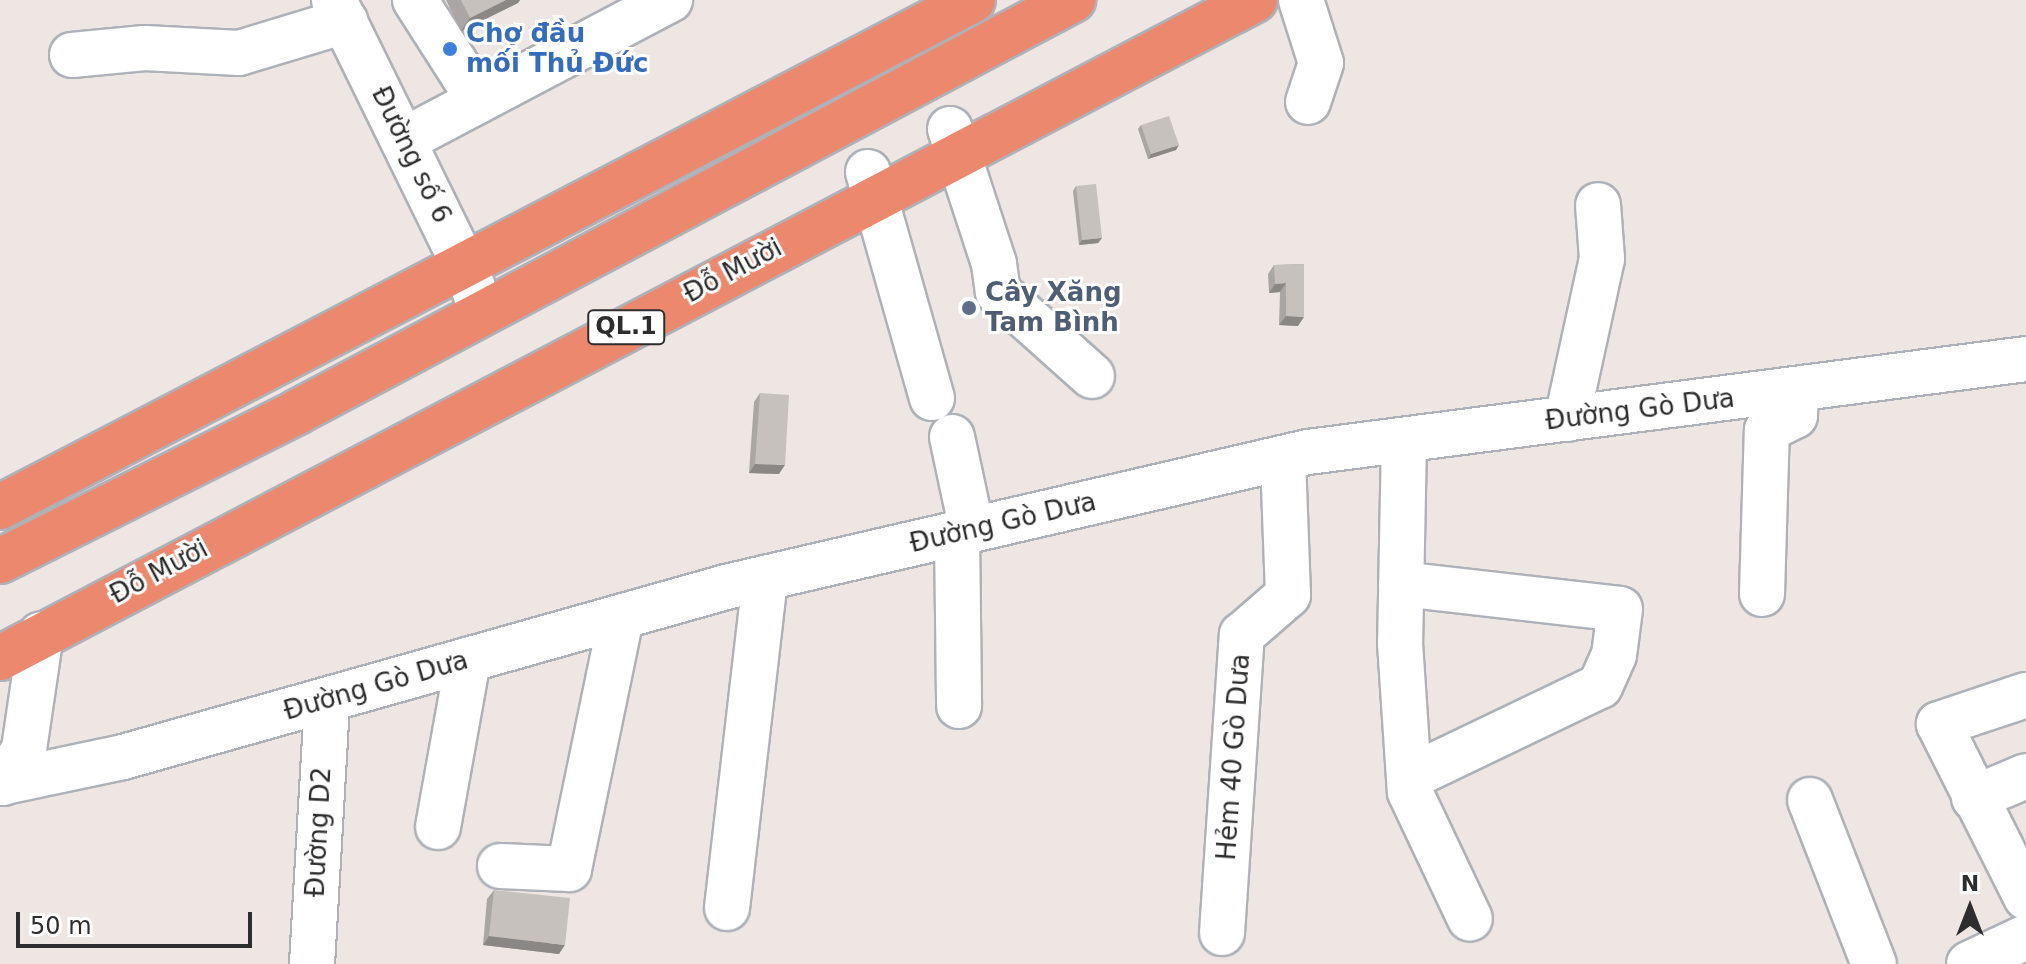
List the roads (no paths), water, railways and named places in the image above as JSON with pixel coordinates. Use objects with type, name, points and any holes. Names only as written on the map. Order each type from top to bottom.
[{"type":"highway","points":[[0,507],[973,0]]},
{"type":"highway","points":[[0,561],[483,313],[1073,0]]},
{"type":"highway","name":"Đỗ Mười","points":[[955,141],[1196,0]]},
{"type":"highway","name":"Đỗ Mười","points":[[0,658],[20,630],[955,141],[1255,0]]},
{"type":"street","points":[[415,0],[479,100]]},
{"type":"street","points":[[404,140],[670,0]]},
{"type":"street","points":[[1301,0],[1321,63],[1308,102]]},
{"type":"street","points":[[72,55],[145,48],[239,53],[340,11]]},
{"type":"street","name":"Đường số 6","points":[[340,11],[465,267],[483,313]]},
{"type":"street","points":[[955,141],[998,292],[1092,376]]},
{"type":"street","points":[[872,184],[932,398]]},
{"type":"street","points":[[1567,419],[1602,259],[1598,205]]},
{"type":"street","name":"Đường Gò Dưa","points":[[2,783],[123,757],[765,578],[1283,458],[2026,359]]},
{"type":"street","points":[[1762,594],[1767,430],[1795,416],[1796,389]]},
{"type":"street","points":[[952,437],[964,532],[959,706]]},
{"type":"street","points":[[1404,440],[1401,584],[1410,792],[1470,919]]},
{"type":"street","name":"Hẻm 40 Gò Dưa","points":[[1222,933],[1242,635],[1288,595],[1283,458]]},
{"type":"street","points":[[727,908],[765,578]]},
{"type":"street","points":[[1401,584],[1620,609],[1614,655],[1600,686],[1410,777]]},
{"type":"street","points":[[500,866],[569,869],[621,617]]},
{"type":"street","points":[[2,783],[24,749],[20,630]]},
{"type":"street","points":[[438,827],[468,660]]},
{"type":"street","points":[[2026,695],[1939,724],[2026,897]]},
{"type":"street","name":"Đường D2","points":[[312,964],[327,700]]},
{"type":"street","points":[[1974,798],[2026,776]]},
{"type":"street","points":[[1810,800],[1874,964]]},
{"type":"street","points":[[1969,964],[2026,937]]},
{"type":"place","name":"Chợ đầu mối Thủ Đức","points":[[450,49]]},
{"type":"place","name":"Cây Xăng Tam Bình","points":[[969,308]]}]
